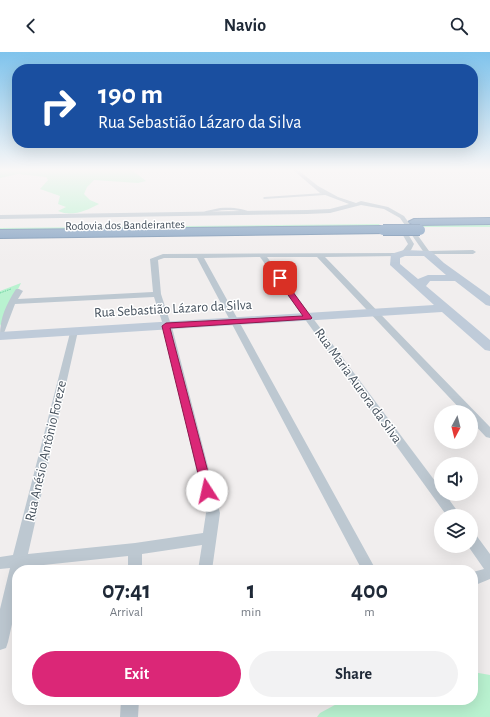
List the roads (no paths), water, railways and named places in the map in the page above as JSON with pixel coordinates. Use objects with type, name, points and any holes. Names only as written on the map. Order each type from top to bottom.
[{"type":"highway","name":"Rodovia dos Bandeirantes","points":[[417,226],[490,221]]},
{"type":"highway","name":"Rodovia dos Bandeirantes","points":[[0,226],[417,226],[490,229]]},
{"type":"highway","name":"Rodovia dos Bandeirantes","points":[[0,234],[381,226]]},
{"type":"street","points":[[341,201],[379,208],[395,218],[410,241],[409,249],[400,260]]},
{"type":"street","points":[[0,217],[199,215],[330,211],[361,203],[376,205],[400,215],[427,253],[440,265],[490,302]]},
{"type":"street","points":[[206,565],[213,513],[157,294],[154,259],[163,256],[360,254],[400,260],[424,272],[440,265],[446,257],[462,252]]},
{"type":"street","points":[[360,254],[400,260],[427,253],[473,252]]},
{"type":"street","name":"Rua Maria Aurora da Silva","points":[[262,255],[449,509]]},
{"type":"street","points":[[319,255],[462,405]]},
{"type":"street","points":[[200,256],[366,565]]},
{"type":"street","points":[[400,260],[420,287],[490,347]]},
{"type":"street","points":[[420,287],[422,281],[428,278],[458,278]]},
{"type":"street","points":[[0,334],[12,302],[20,291]]},
{"type":"street","points":[[12,302],[157,294]]},
{"type":"street","name":"Rua Sebastião Lázaro da Silva","points":[[0,334],[308,318],[443,308]]},
{"type":"street","name":"Rua Anésio Antônio Foreze","points":[[18,565],[74,331]]},
{"type":"street","points":[[478,421],[490,434]]},
{"type":"street","points":[[31,565],[209,538]]},
{"type":"street","points":[[135,549],[135,565]]},
{"type":"street","points":[[478,549],[490,565]]},
{"type":"street","points":[[0,563],[12,566]]},
{"type":"street","points":[[478,577],[490,573]]},
{"type":"street","name":"Rua Anésio Antônio Foreze","points":[[0,642],[12,592]]},
{"type":"street","points":[[129,717],[130,705]]},
{"type":"lane","points":[[470,287],[490,295]]}]
